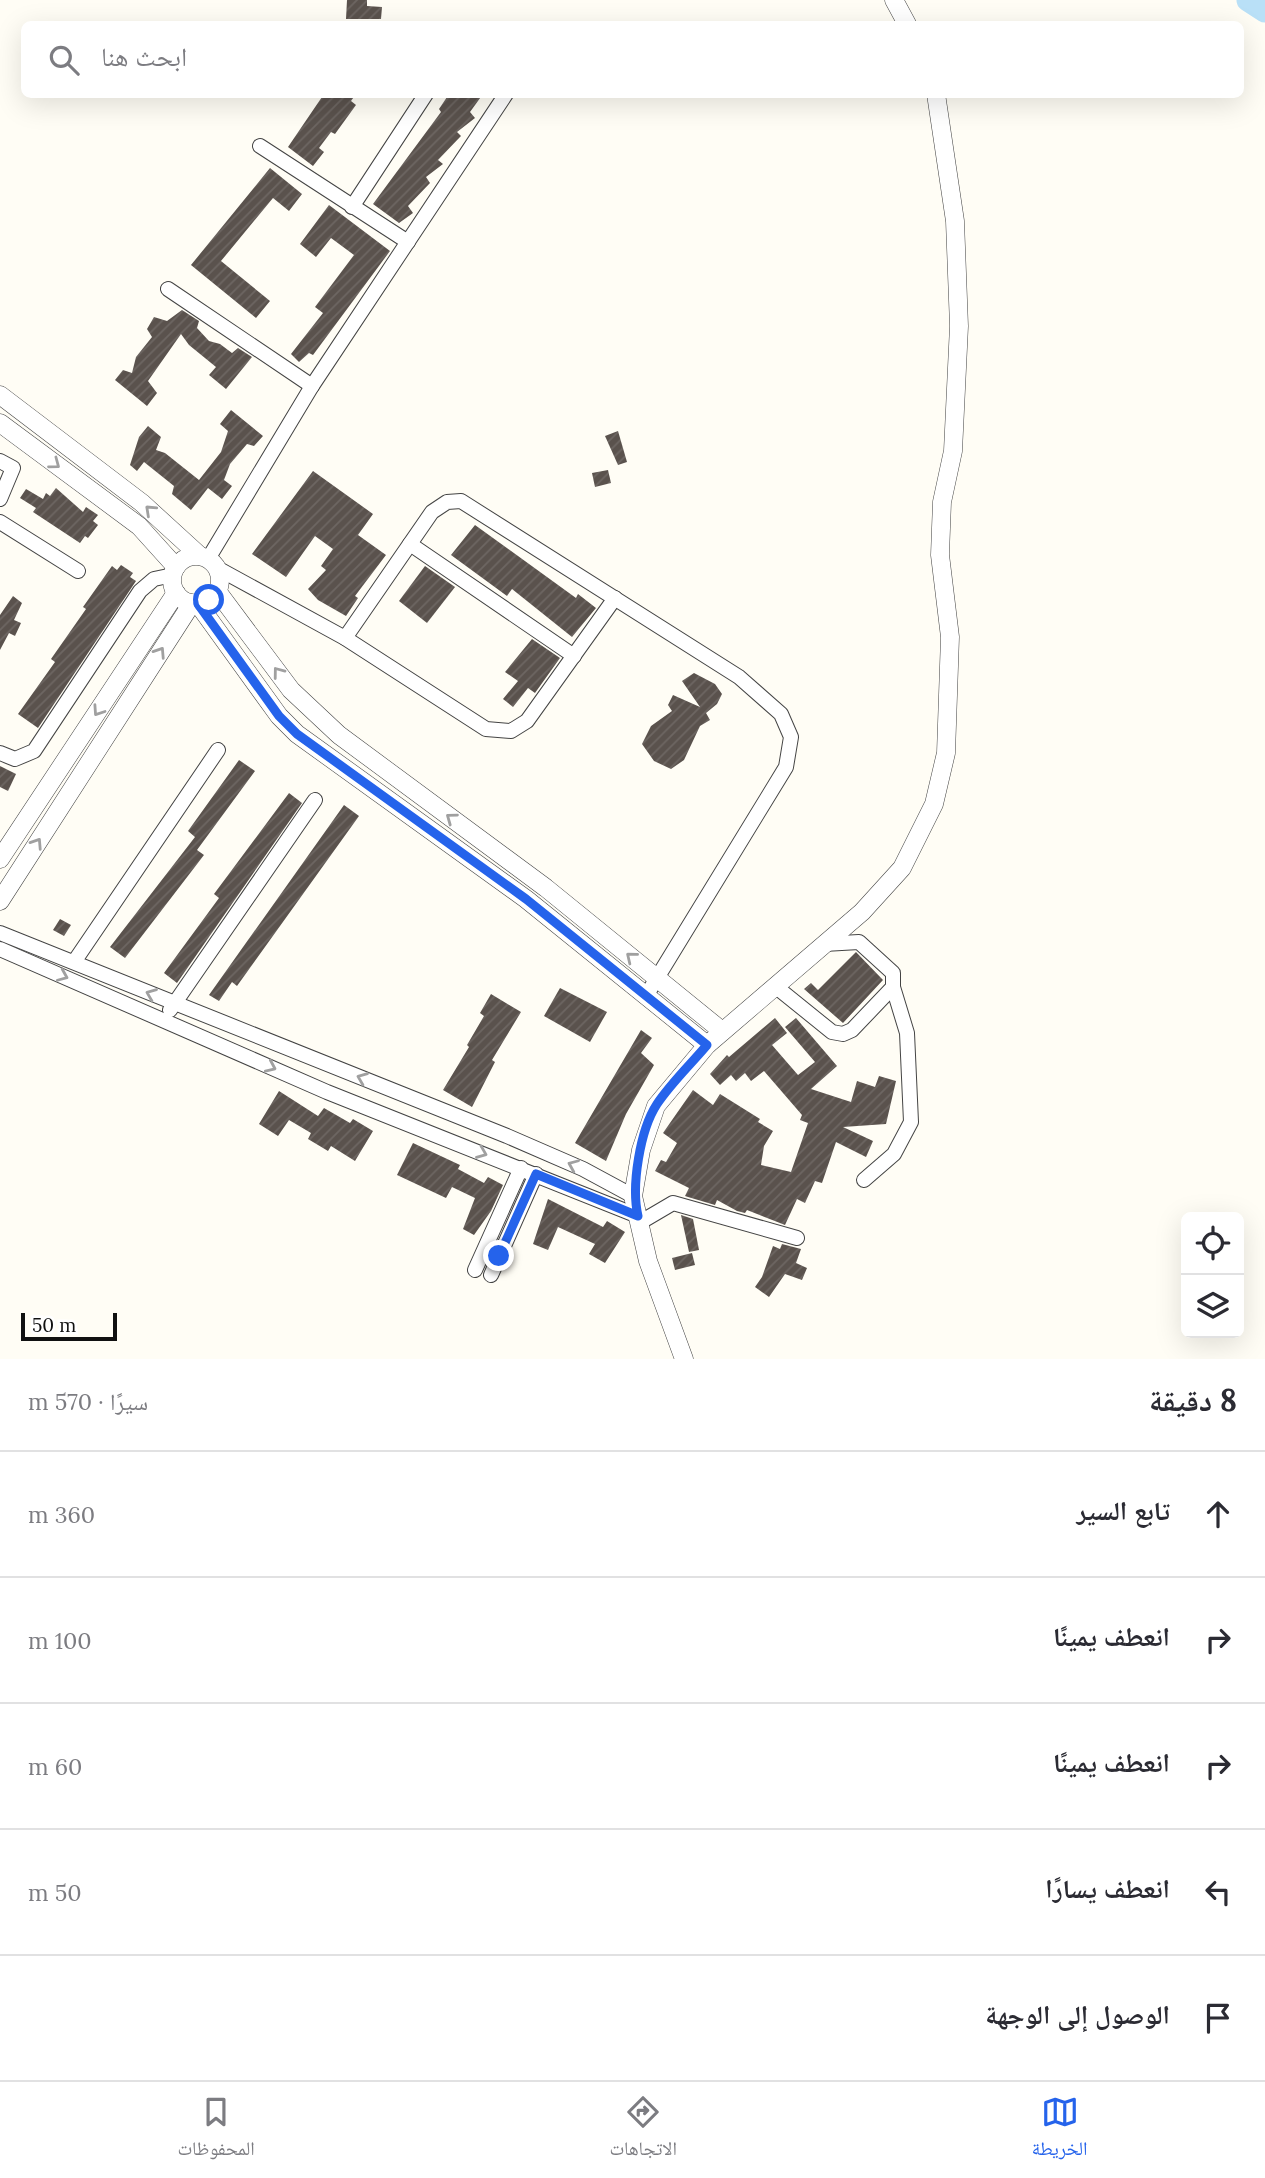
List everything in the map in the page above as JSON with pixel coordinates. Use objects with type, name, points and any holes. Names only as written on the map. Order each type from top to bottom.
[{"type":"street","points":[[894,0],[905,21]]},
{"type":"street","points":[[352,207],[423,98]]},
{"type":"street","points":[[208,561],[312,386],[503,98]]},
{"type":"street","points":[[684,1359],[648,1261],[633,1196],[641,1150],[656,1106],[707,1045],[862,912],[902,869],[934,804],[946,752],[950,636],[940,555],[942,502],[953,451],[960,326],[955,221],[937,98]]},
{"type":"street","points":[[260,146],[408,242]]},
{"type":"street","points":[[168,289],[312,386]]},
{"type":"street","points":[[0,396],[142,503],[208,561],[345,638],[486,729],[511,730],[527,721],[615,598]]},
{"type":"street","points":[[0,423],[139,526],[175,571],[189,600],[279,716],[297,734],[526,899],[707,1045]]},
{"type":"street","points":[[0,461],[13,468],[0,499]]},
{"type":"street","points":[[345,638],[432,512],[447,502],[461,500],[739,677],[781,714],[791,737],[786,767],[646,996]]},
{"type":"street","points":[[0,522],[78,571]]},
{"type":"street","points":[[410,544],[573,656]]},
{"type":"street","points":[[0,753],[15,759],[34,751],[140,591],[154,579],[175,571],[183,560],[208,561]]},
{"type":"street","points":[[189,600],[209,600],[217,592],[220,580],[208,561]]},
{"type":"street","points":[[217,592],[291,690],[339,735],[545,888],[722,1031]]},
{"type":"street","points":[[0,859],[189,600]]},
{"type":"street","points":[[0,901],[189,600]]},
{"type":"street","points":[[74,962],[218,750]]},
{"type":"street","points":[[163,1019],[315,800]]},
{"type":"street","points":[[0,933],[507,1136],[595,1175],[633,1196]]},
{"type":"street","points":[[824,944],[859,942],[868,947],[893,973],[893,987],[907,1033],[911,1122],[894,1154],[863,1180]]},
{"type":"street","points":[[0,949],[327,1091],[536,1174],[638,1219],[673,1203],[797,1238]]},
{"type":"street","points":[[775,986],[832,1032],[843,1034],[852,1030],[893,987]]},
{"type":"street","points":[[475,1270],[521,1168]]},
{"type":"street","points":[[491,1275],[536,1174]]},
{"type":"building","points":[[347,0],[367,0],[367,6],[382,7],[381,19],[346,19]]},
{"type":"building","points":[[321,98],[353,98],[351,101],[356,105],[335,134],[331,132],[319,148],[324,152],[313,166],[288,147]]},
{"type":"building","points":[[446,98],[480,98],[470,112],[475,118],[457,132],[461,136],[438,160],[443,164],[426,177],[430,183],[408,206],[413,213],[399,223],[373,204],[441,112],[439,109]]},
{"type":"building","points":[[270,168],[302,194],[289,211],[273,198],[221,261],[270,301],[256,318],[191,265]]},
{"type":"building","points":[[329,205],[390,251],[313,355],[309,353],[299,362],[291,354],[323,313],[315,307],[354,255],[331,238],[316,257],[300,244]]},
{"type":"building","points":[[182,310],[199,321],[197,328],[209,341],[220,344],[232,353],[238,348],[252,357],[226,389],[209,375],[216,367],[189,345],[181,334],[148,381],[157,393],[147,406],[115,380],[123,370],[132,373],[136,357],[152,337],[147,329],[154,317],[167,321]]},
{"type":"building","points":[[231,410],[263,436],[254,446],[247,444],[230,464],[224,480],[232,486],[222,499],[208,488],[191,510],[172,494],[174,486],[144,462],[137,471],[130,465],[139,437],[148,426],[161,437],[156,450],[165,453],[199,480],[221,452],[228,431],[220,424]]},
{"type":"building","points":[[618,431],[627,462],[618,465],[605,436]]},
{"type":"building","points":[[608,470],[611,483],[595,487],[592,473]]},
{"type":"building","points":[[313,471],[373,514],[358,535],[386,555],[355,596],[358,598],[346,616],[318,600],[308,589],[326,570],[321,566],[333,549],[315,536],[286,577],[252,554]]},
{"type":"building","points":[[56,488],[83,512],[86,507],[98,515],[93,521],[98,525],[88,538],[85,536],[80,543],[33,512],[36,508],[20,498],[26,489],[43,499],[46,493],[50,496]]},
{"type":"building","points":[[475,525],[576,598],[578,594],[596,608],[572,637],[512,589],[507,596],[451,555]]},
{"type":"building","points":[[121,565],[133,573],[130,577],[136,581],[38,728],[18,714],[55,662],[51,659],[86,609],[83,607],[112,566],[117,570]]},
{"type":"building","points":[[425,566],[455,587],[427,623],[399,601]]},
{"type":"building","points":[[13,596],[22,603],[14,620],[21,623],[15,636],[9,633],[0,650],[0,615]]},
{"type":"building","points":[[532,639],[560,658],[535,693],[528,688],[513,707],[503,699],[518,681],[505,672]]},
{"type":"building","points":[[694,673],[715,684],[722,694],[717,704],[706,713],[710,720],[700,726],[684,760],[671,769],[654,761],[642,744],[651,726],[672,711],[668,705],[673,695],[700,707],[682,681]]},
{"type":"building","points":[[239,760],[255,771],[197,850],[204,855],[125,958],[110,947],[195,837],[188,831]]},
{"type":"building","points":[[0,766],[16,774],[8,791],[0,787]]},
{"type":"building","points":[[289,793],[302,803],[177,983],[164,973],[219,898],[214,894]]},
{"type":"building","points":[[344,805],[359,816],[237,986],[232,982],[219,1001],[209,995]]},
{"type":"building","points":[[60,919],[71,925],[64,936],[53,930]]},
{"type":"building","points":[[856,952],[883,980],[843,1023],[804,989],[811,983],[818,990]]},
{"type":"building","points":[[560,988],[607,1012],[590,1042],[544,1016]]},
{"type":"building","points":[[491,994],[521,1012],[492,1060],[495,1062],[472,1107],[443,1090],[469,1047],[467,1045],[484,1016],[480,1013]]},
{"type":"building","points":[[775,1018],[787,1033],[772,1045],[798,1075],[815,1062],[785,1027],[796,1018],[837,1066],[811,1089],[851,1102],[857,1081],[875,1087],[879,1076],[896,1081],[886,1124],[843,1127],[873,1141],[866,1157],[836,1142],[822,1183],[815,1181],[805,1203],[797,1199],[785,1225],[747,1210],[745,1213],[737,1211],[717,1200],[715,1205],[685,1196],[689,1188],[655,1171],[661,1160],[666,1162],[677,1143],[663,1133],[693,1090],[713,1105],[720,1094],[760,1119],[758,1122],[773,1131],[764,1146],[761,1165],[791,1172],[808,1123],[800,1120],[802,1115],[764,1071],[751,1081],[745,1073],[736,1081],[731,1075],[720,1085],[710,1074],[727,1055],[729,1057]]},
{"type":"building","points":[[641,1030],[652,1038],[641,1053],[654,1065],[626,1114],[606,1161],[575,1143]]},
{"type":"building","points":[[279,1091],[318,1116],[324,1108],[350,1123],[353,1119],[373,1131],[355,1161],[331,1146],[328,1151],[308,1139],[311,1133],[289,1120],[278,1136],[259,1124]]},
{"type":"building","points":[[413,1143],[460,1165],[458,1169],[484,1183],[488,1177],[503,1185],[491,1211],[474,1235],[463,1229],[475,1198],[452,1187],[446,1198],[397,1175]]},
{"type":"building","points":[[548,1199],[603,1227],[607,1221],[625,1232],[605,1263],[589,1254],[595,1244],[558,1227],[548,1250],[533,1244]]},
{"type":"building","points":[[681,1215],[693,1219],[699,1250],[689,1252]]},
{"type":"building","points":[[782,1244],[801,1249],[796,1263],[807,1268],[802,1280],[785,1274],[769,1297],[755,1287],[762,1277],[773,1246],[780,1249]]},
{"type":"building","points":[[692,1253],[695,1265],[675,1270],[672,1258]]},
{"type":"waterway","points":[[1248,0],[1265,11]]},
{"type":"route","points":[[209,600],[198,604],[279,716],[297,734],[526,899],[707,1045],[656,1106],[641,1150],[633,1196],[638,1216],[536,1174],[499,1256]]}]
